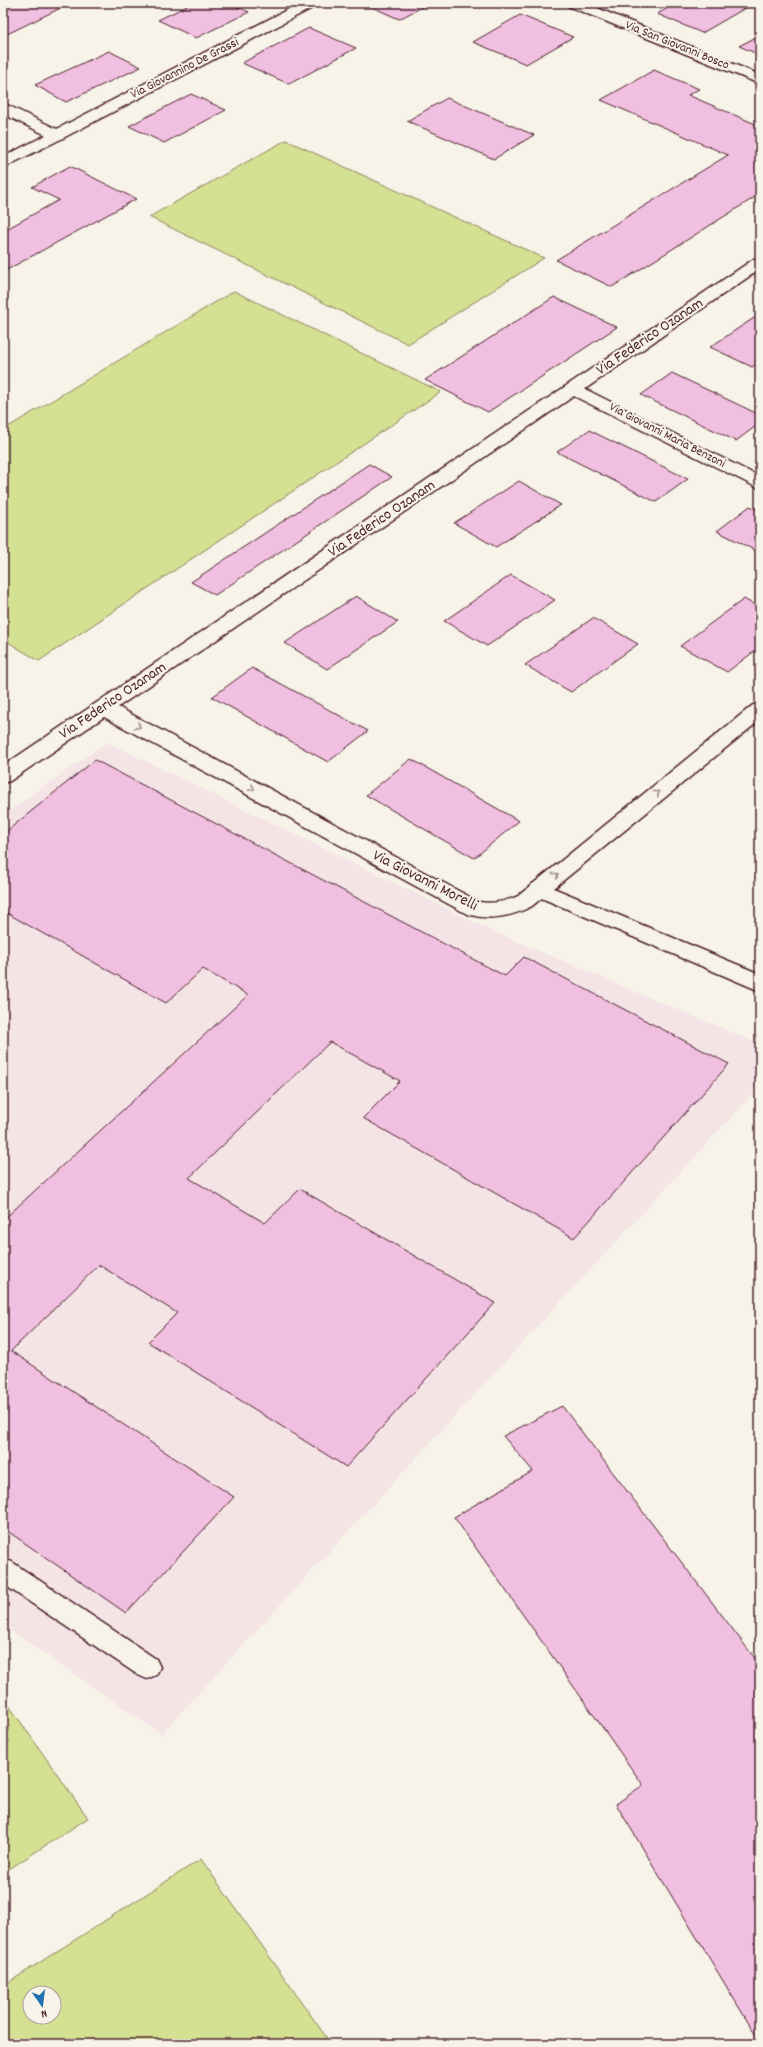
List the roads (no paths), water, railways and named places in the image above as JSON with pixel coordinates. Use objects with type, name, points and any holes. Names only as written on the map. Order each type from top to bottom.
[{"type":"street","name":"Via Giovannino De Grassi","points":[[3,163],[311,3]]},
{"type":"street","name":"Via San Giovanni Bosco","points":[[573,3],[760,80]]},
{"type":"street","points":[[3,108],[58,135]]},
{"type":"street","name":"Via Federico Ozanam","points":[[3,776],[760,262]]},
{"type":"street","name":"Via Giovanni Maria Benzoni","points":[[573,389],[760,484]]},
{"type":"street","name":"Via Giovanni Morelli","points":[[104,708],[474,909],[490,912],[510,908],[525,900],[760,710]]},
{"type":"street","points":[[539,889],[760,983]]},
{"type":"street","points":[[3,1570],[147,1667]]}]
